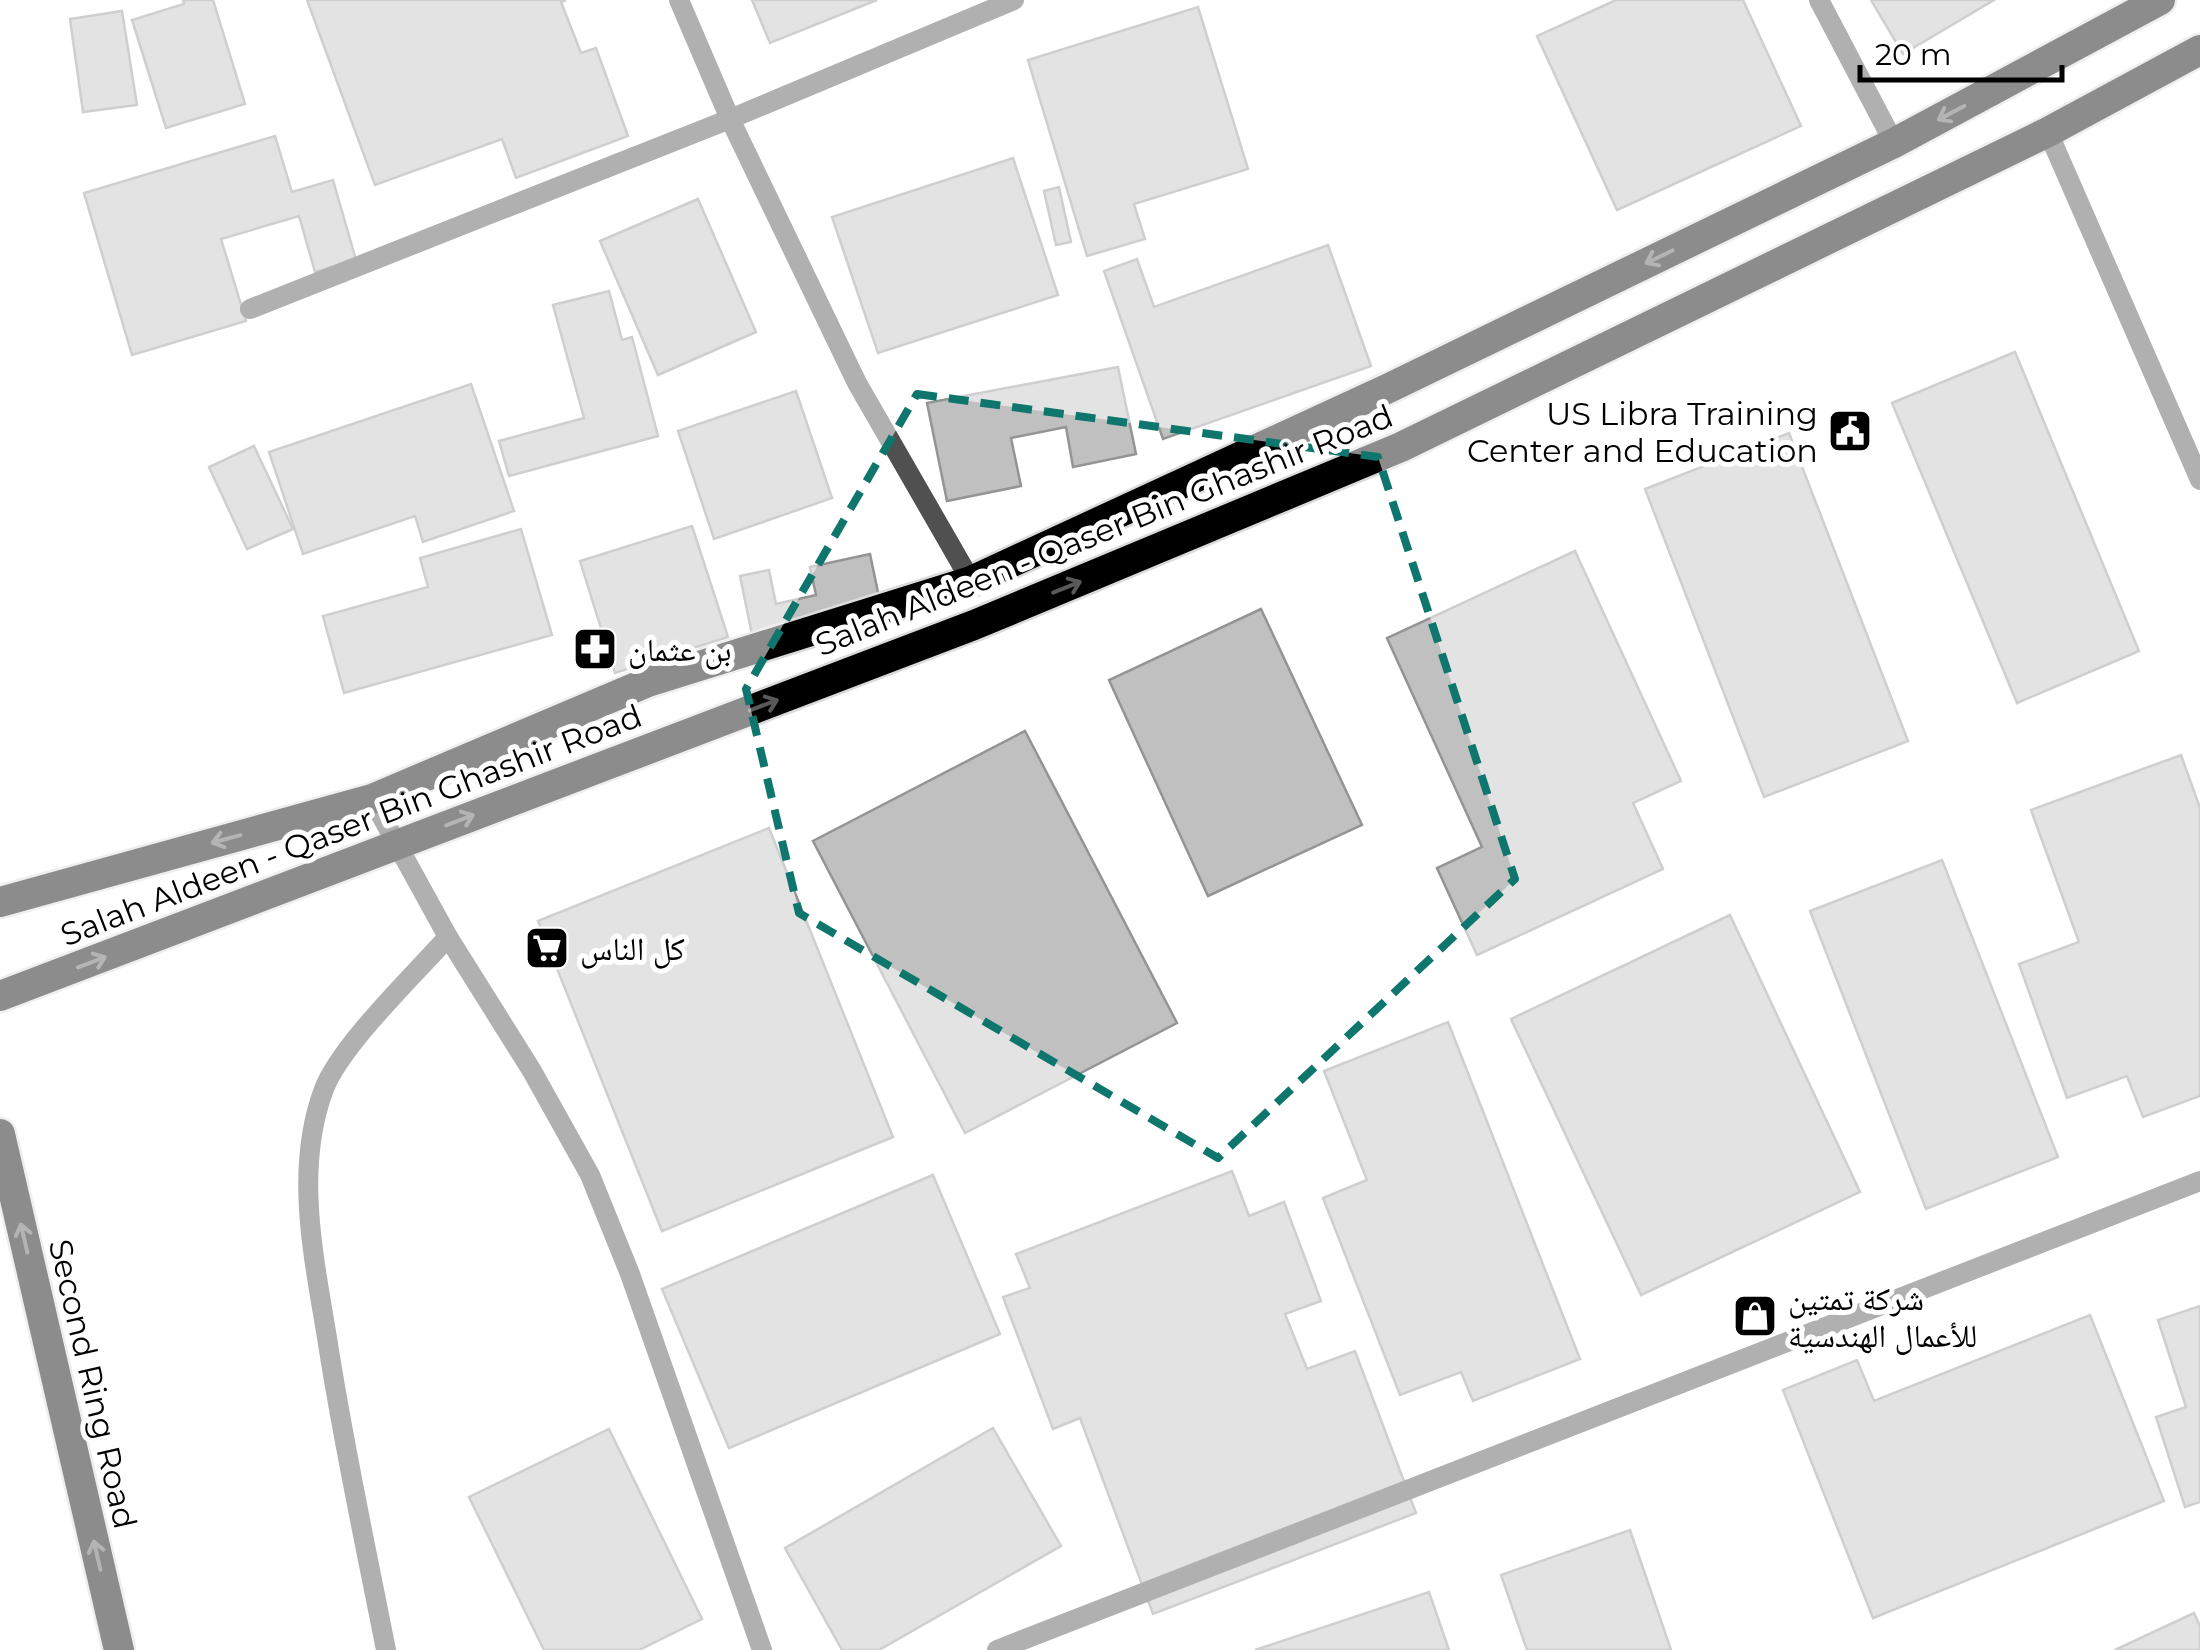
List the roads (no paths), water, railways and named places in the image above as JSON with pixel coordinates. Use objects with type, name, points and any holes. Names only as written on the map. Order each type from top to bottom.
[{"type":"highway","name":"Salah Aldeen - Qaser Bin Ghashir Road","points":[[0,902],[372,798],[648,682],[971,581],[1388,388],[1894,143],[2160,0]]},
{"type":"highway","name":"Salah Aldeen - Qaser Bin Ghashir Road","points":[[0,996],[974,625],[1401,447],[2048,132],[2200,50]]},
{"type":"highway","name":"Second Ring Road","points":[[0,1134],[118,1650]]},
{"type":"street","points":[[680,0],[730,119],[857,383],[971,581]]},
{"type":"street","points":[[250,308],[730,119],[1014,0]]},
{"type":"street","points":[[1819,0],[1894,143]]},
{"type":"street","points":[[2048,132],[2200,480]]},
{"type":"street","points":[[372,798],[448,937],[532,1070],[590,1175],[630,1274],[762,1650]]},
{"type":"street","points":[[386,1650],[340,1420],[313,1247],[308,1193],[312,1136],[325,1087],[353,1044],[448,937]]},
{"type":"street","points":[[997,1650],[2200,1181]]},
{"type":"place","name":"US Libra Training Center and Education","points":[[1850,431]]},
{"type":"place","name":"بن عثمان","points":[[595,649]]},
{"type":"place","name":"كل الناس","points":[[547,948]]},
{"type":"place","name":"شركة تمتين للأعمال الهندسية","points":[[1755,1316]]}]
